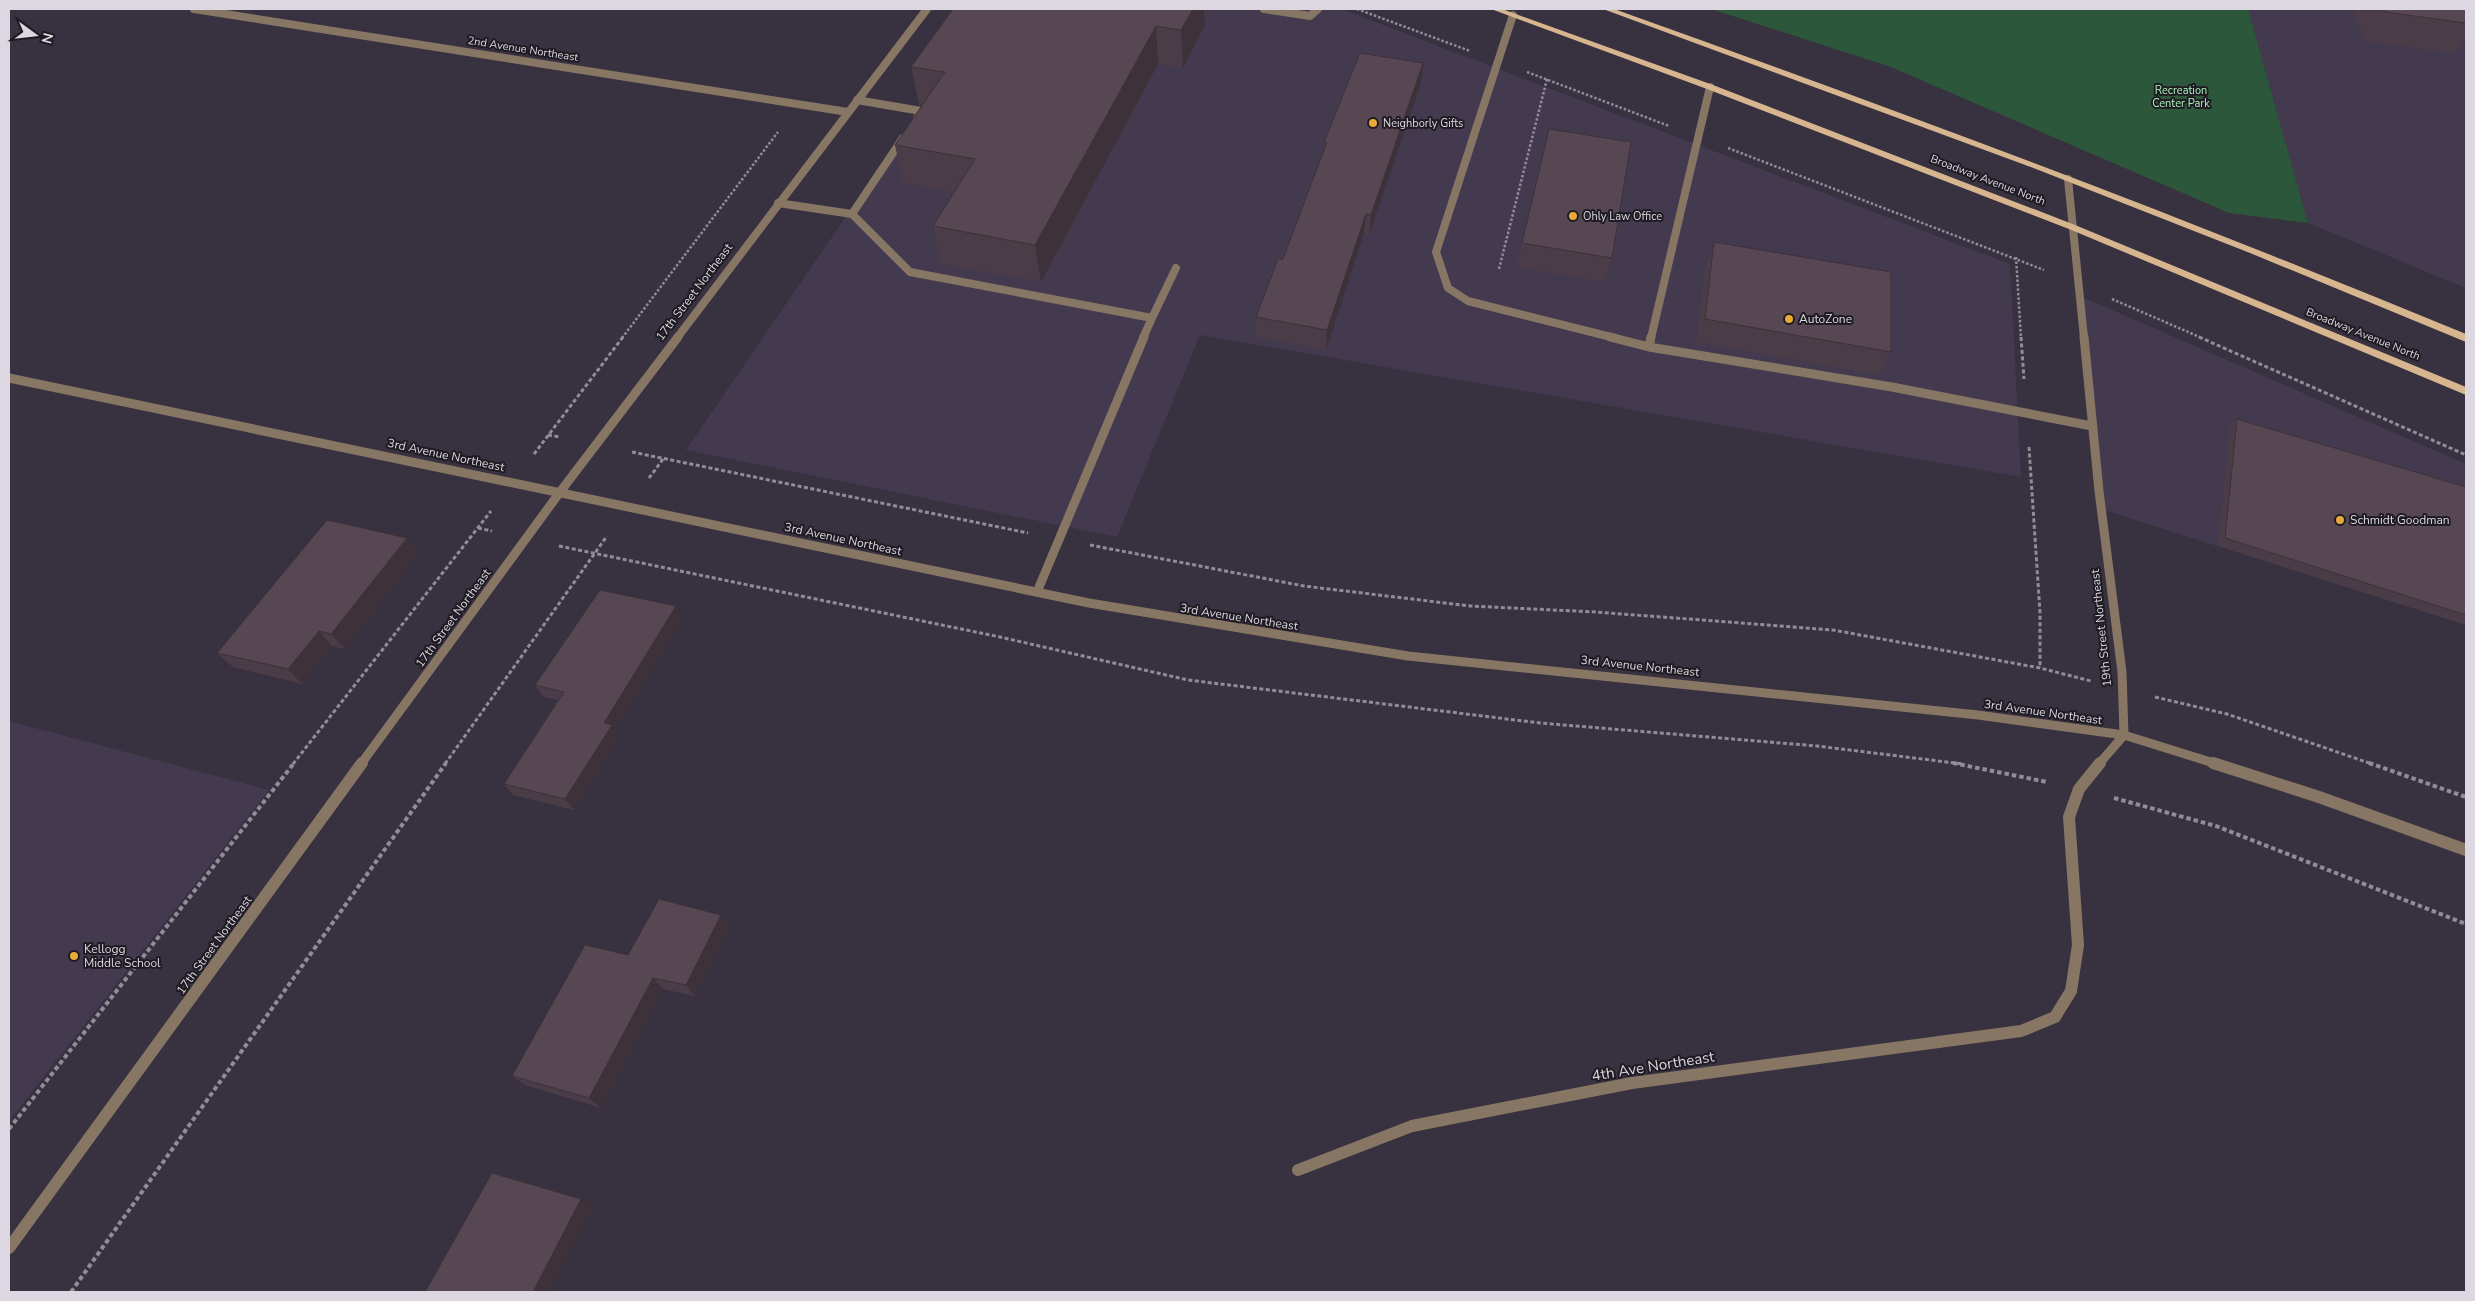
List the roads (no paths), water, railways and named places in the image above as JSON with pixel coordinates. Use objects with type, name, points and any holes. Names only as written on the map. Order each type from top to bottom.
[{"type":"main road","name":"Broadway Avenue North","points":[[1495,9],[1710,87],[2072,226],[2466,391]]},
{"type":"main road","points":[[1607,9],[1769,66],[2068,179],[2466,338]]},
{"type":"street","name":"2nd Avenue Northeast","points":[[194,9],[848,112]]},
{"type":"street","name":"17th Street Northeast","points":[[9,1248],[560,492],[927,9]]},
{"type":"street","points":[[1264,9],[1310,16],[1318,9]]},
{"type":"street","points":[[1513,15],[1436,252],[1448,288],[1468,302],[1649,347],[1892,387],[2092,426]]},
{"type":"street","points":[[1649,347],[1710,87]]},
{"type":"street","points":[[852,214],[922,111],[857,100]]},
{"type":"street","name":"19th Street Northeast","points":[[2068,179],[2092,426],[2122,689],[2124,735]]},
{"type":"street","points":[[778,204],[852,214],[910,272],[1152,318]]},
{"type":"street","points":[[1038,592],[1058,539],[1152,318],[1176,268]]},
{"type":"street","name":"3rd Avenue Northeast","points":[[9,378],[1038,592],[1198,623],[1408,656],[1969,714],[2124,735],[2319,796],[2466,850]]},
{"type":"street","name":"4th Ave Northeast","points":[[1298,1170],[1412,1126],[1632,1083],[2021,1031],[2055,1017],[2071,991],[2078,945],[2069,817],[2079,788],[2124,735]]},
{"type":"place","name":"Neighborly Gifts","points":[[1373,123]]},
{"type":"place","name":"Ohly Law Office","points":[[1573,216]]},
{"type":"place","name":"AutoZone","points":[[1789,319]]},
{"type":"place","name":"Schmidt Goodman","points":[[2340,520]]},
{"type":"place","name":"Kellogg Middle School","points":[[74,956]]},
{"type":"park label","name":"Recreation Center Park","points":[[2181,96]]}]
